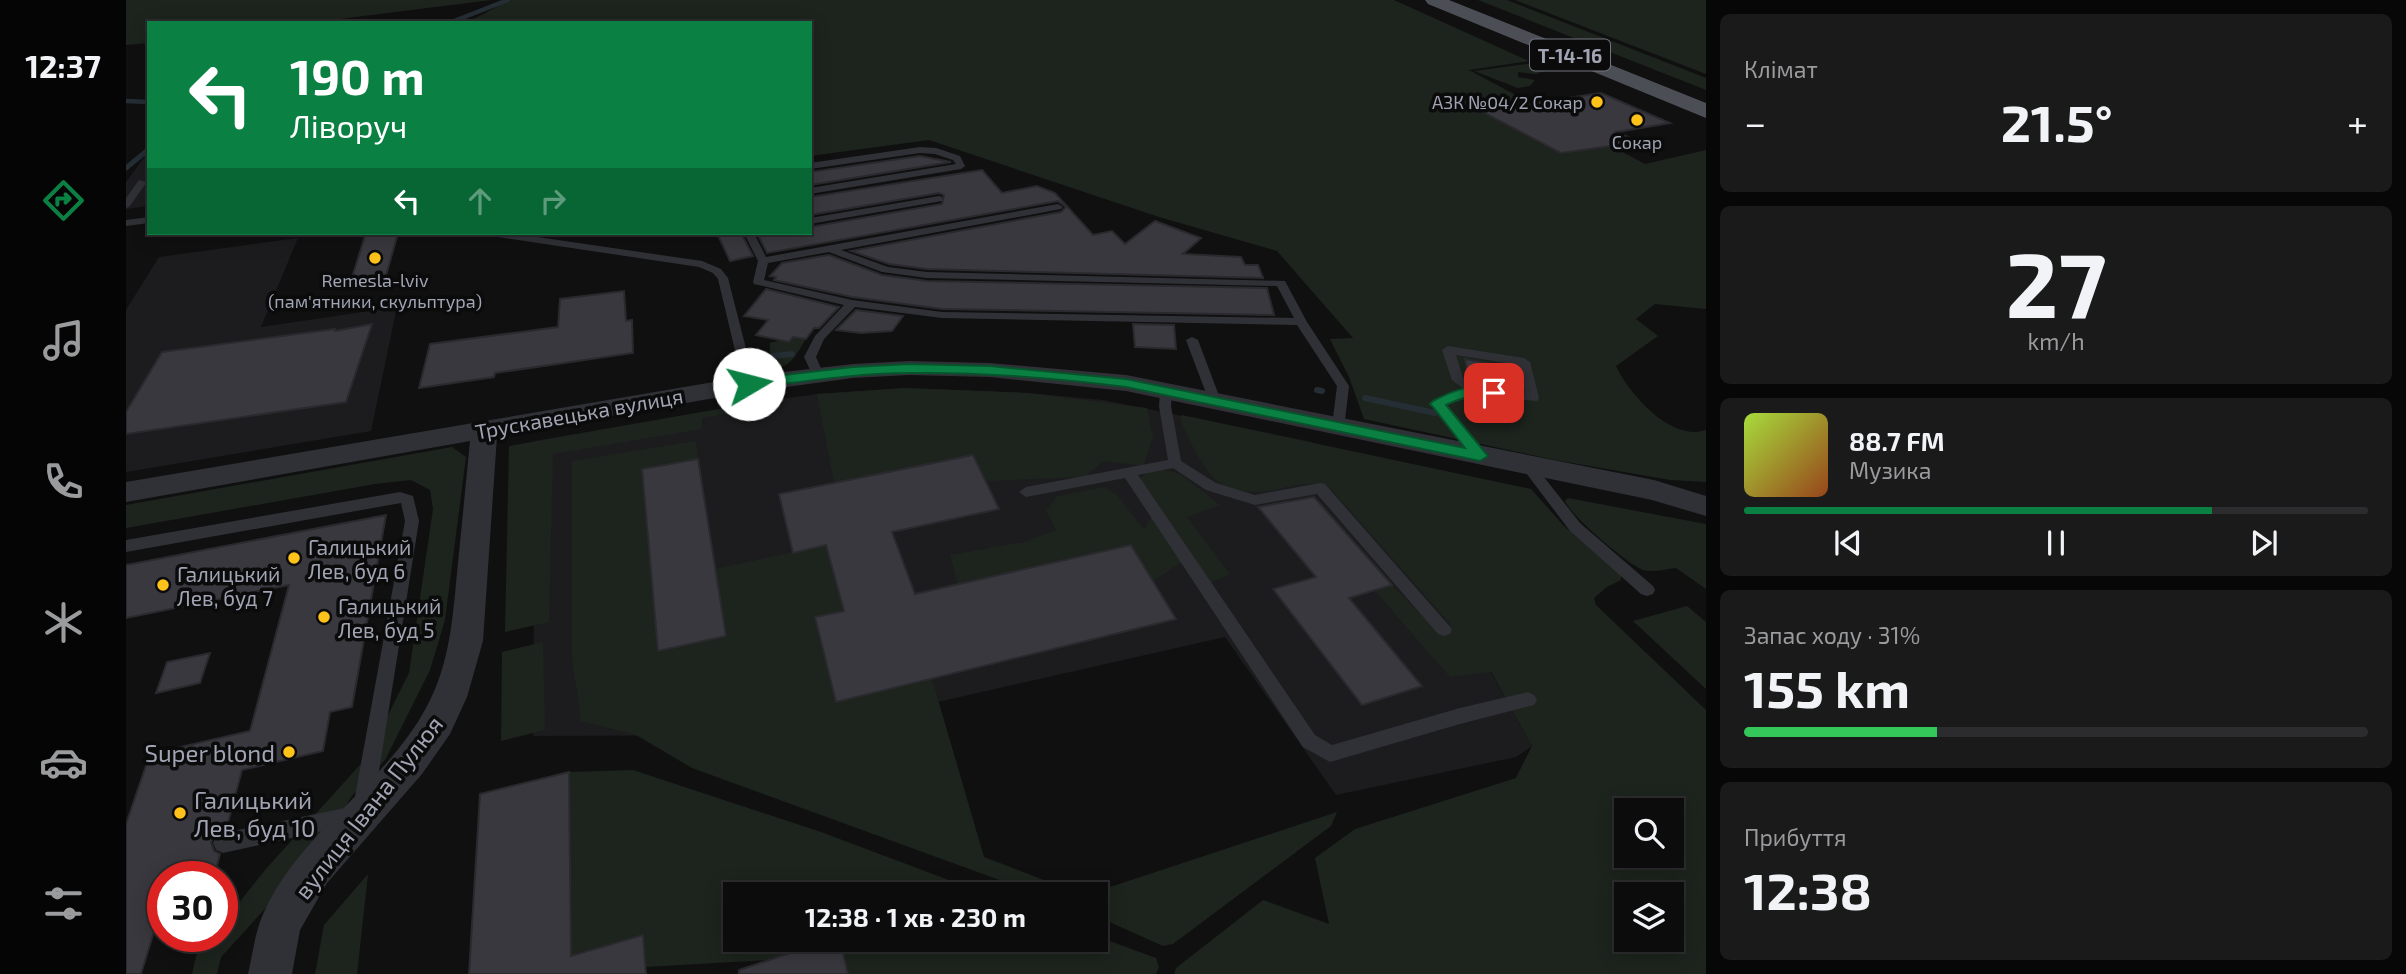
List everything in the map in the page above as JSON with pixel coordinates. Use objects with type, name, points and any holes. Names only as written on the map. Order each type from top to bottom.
[{"type":"main road","name":"Т-14-16","points":[[1434,0],[1706,111]]},
{"type":"main road","name":"Т-14-16","points":[[1454,0],[1706,101]]},
{"type":"street","name":"Трускавецька вулиця","points":[[126,492],[749,384],[909,368],[990,370],[1126,383],[1654,490],[1706,506]]},
{"type":"street","name":"вулиця Івана Пулюя","points":[[270,974],[280,924],[313,869],[409,762],[437,723],[450,697],[467,641],[484,430]]},
{"type":"street","name":"Трускавецька вулиця","points":[[1654,490],[1706,493]]},
{"type":"lane","points":[[812,166],[920,150],[936,151],[957,158],[961,166],[812,191]]},
{"type":"lane","points":[[126,205],[142,182]]},
{"type":"lane","points":[[812,221],[939,199]]},
{"type":"lane","points":[[763,261],[1058,207]]},
{"type":"lane","points":[[126,223],[147,220]]},
{"type":"lane","points":[[504,235],[713,268],[723,278],[749,384]]},
{"type":"lane","points":[[750,235],[763,261],[758,282],[852,303],[942,314],[1301,321]]},
{"type":"lane","points":[[830,249],[886,270],[926,275],[1281,283],[1301,321],[1343,386],[1339,426]]},
{"type":"lane","points":[[818,375],[810,357],[820,338],[852,303]]},
{"type":"lane","points":[[1192,340],[1215,401]]},
{"type":"lane","points":[[1475,390],[1458,380],[1448,350],[1524,362],[1533,398],[1475,390],[1459,393],[1438,404],[1480,456]]},
{"type":"lane","points":[[1166,392],[1165,406],[1175,463]]},
{"type":"lane","points":[[1026,492],[1175,463],[1211,487],[1255,500],[1320,488],[1444,629]]},
{"type":"lane","points":[[1528,466],[1575,527],[1647,590]]},
{"type":"lane","points":[[1129,473],[1309,741],[1331,754],[1461,716],[1528,700]]},
{"type":"lane","points":[[126,546],[400,497],[408,500],[412,522],[362,813],[223,843]]},
{"type":"shaded area","points":[[126,0],[491,0],[324,21],[147,21],[147,43],[126,45]]},
{"type":"shaded area","points":[[506,0],[1394,0],[1529,61],[1469,70],[1645,164],[1706,150],[1706,309],[1655,304],[1636,319],[1658,336],[1616,366],[1631,390],[1653,413],[1679,429],[1693,432],[1706,430],[1706,482],[1670,480],[1555,460],[1364,419],[1349,377],[1330,339],[1353,338],[1277,251],[1159,217],[929,140],[812,156],[812,21],[470,21],[508,1]]},
{"type":"shaded area","points":[[1478,0],[1507,0],[1706,78],[1706,90]]},
{"type":"shaded area","points":[[1515,0],[1706,0],[1706,74]]},
{"type":"shaded area","points":[[1540,62],[1550,69],[1536,74],[1518,72],[1518,77],[1535,80],[1530,86],[1518,88],[1474,71]]},
{"type":"shaded area","points":[[147,155],[147,206],[126,209],[126,182]]},
{"type":"shaded area","points":[[298,238],[261,327],[397,307],[371,431],[126,472],[126,310],[159,257]]},
{"type":"shaded area","points":[[793,337],[806,339],[791,361],[782,367],[769,365],[770,343]]},
{"type":"shaded area","points":[[905,388],[1028,393],[1103,400],[1312,442],[1454,607],[1532,746],[1516,757],[1336,795],[1225,637],[792,735],[533,736],[535,441],[759,402],[817,394]]},
{"type":"shaded area","points":[[905,388],[1028,393],[1147,408],[1153,437],[1143,466],[1103,461],[1085,477],[986,481],[973,455],[834,483],[817,394]]},
{"type":"shaded area","points":[[759,402],[760,408],[702,418],[702,429],[553,454],[549,622],[505,632],[509,446]]},
{"type":"shaded area","points":[[1182,415],[1531,489],[1564,526],[1621,574],[1621,580],[1594,598],[1596,605],[1706,710],[1706,974],[1174,974],[1176,968],[1263,900],[1329,924],[1315,858],[1355,829],[1516,778],[1532,746],[1491,672],[1450,677],[1374,590],[1392,585],[1437,631],[1451,625],[1331,489],[1302,484],[1267,491],[1236,490],[1217,482],[1192,445],[1180,418]]},
{"type":"shaded area","points":[[696,441],[698,459],[642,470],[659,651],[725,636],[715,569],[826,545],[844,611],[815,618],[836,702],[932,679],[984,857],[1049,882],[1005,882],[692,768],[636,735],[581,721],[572,657],[572,461]]},
{"type":"shaded area","points":[[452,447],[466,457],[445,620],[430,670],[385,760],[351,797],[326,842],[238,938],[238,904],[367,757],[409,673],[433,509],[430,490],[411,480],[375,484],[126,528],[126,505]]},
{"type":"shaded area","points":[[1161,469],[1180,474],[1220,505],[1187,517],[1230,574],[1210,583],[1191,556],[1153,581],[1131,545],[958,585],[950,555],[1024,542],[1056,530],[1046,511],[1057,496],[1105,487],[1118,496],[1144,530],[1153,513],[1139,479],[1149,471]]},
{"type":"shaded area","points":[[1568,498],[1706,524],[1706,589],[1676,568],[1651,571],[1635,566],[1578,518],[1565,501]]},
{"type":"shaded area","points":[[1687,606],[1706,622],[1706,689],[1633,621]]},
{"type":"shaded area","points":[[543,642],[545,730],[501,741],[502,652]]},
{"type":"shaded area","points":[[633,770],[821,832],[954,882],[723,882],[723,952],[1108,952],[1108,940],[1156,958],[1159,967],[1156,974],[772,974],[769,960],[646,967],[643,935],[571,956],[569,772]]},
{"type":"shaded area","points":[[1337,812],[1331,826],[1173,944],[1163,946],[1108,921],[1108,888]]},
{"type":"shaded area","points":[[368,874],[357,974],[315,974],[324,925]]},
{"type":"shaded area","points":[[199,952],[226,952],[221,957],[217,974],[192,974]]},
{"type":"building","points":[[1601,93],[1670,123],[1617,132],[1639,142],[1561,153],[1481,111]]},
{"type":"building","points":[[920,156],[951,162],[812,185],[812,172]]},
{"type":"building","points":[[982,170],[1002,193],[1037,186],[1055,193],[1093,235],[1112,231],[1125,244],[1155,221],[1201,238],[1183,254],[1241,257],[1245,265],[1258,265],[1263,278],[927,269],[889,264],[851,251],[1061,212],[1066,207],[1058,201],[767,253],[758,235],[812,235],[812,227],[942,204],[944,195],[939,193],[812,215],[812,197]]},
{"type":"building","name":"Remesla-lviv (пам'ятники, скульптура)","points":[[397,235],[385,279],[350,284],[365,236]]},
{"type":"building","points":[[718,235],[742,235],[753,256],[730,261]]},
{"type":"building","points":[[829,255],[882,275],[927,281],[1267,288],[1274,315],[942,309],[852,297],[774,280],[776,277],[770,276],[782,263]]},
{"type":"building","points":[[766,289],[839,307],[819,328],[814,328],[806,339],[793,337],[789,342],[756,335],[768,320],[744,316]]},
{"type":"building","points":[[624,291],[626,321],[632,320],[633,353],[495,373],[494,377],[419,388],[430,344],[558,327],[560,299]]},
{"type":"building","points":[[856,310],[903,316],[892,331],[861,333],[836,330]]},
{"type":"building","points":[[372,324],[346,402],[126,434],[126,412],[162,352]]},
{"type":"building","points":[[1133,324],[1174,325],[1176,349],[1135,347]]},
{"type":"building","points":[[1465,359],[1514,368],[1518,390],[1479,385],[1468,378]]},
{"type":"building","points":[[973,455],[999,509],[892,532],[915,594],[1131,545],[1176,619],[836,702],[815,617],[844,611],[826,545],[793,553],[779,494]]},
{"type":"building","points":[[698,459],[726,636],[658,651],[642,469]]},
{"type":"building","points":[[1314,497],[1392,585],[1349,598],[1422,686],[1362,705],[1273,589],[1316,577],[1258,507]]},
{"type":"building","points":[[386,515],[352,707],[330,712],[323,751],[242,770],[226,830],[215,834],[211,842],[214,851],[220,854],[218,861],[147,861],[148,952],[141,974],[126,974],[126,824],[150,754],[250,731],[289,585],[126,618],[126,565]]},
{"type":"building","points":[[210,653],[200,683],[156,693],[167,662]]},
{"type":"building","points":[[569,772],[571,956],[643,935],[646,974],[469,974],[480,794]]},
{"type":"building","points":[[793,952],[843,952],[848,974],[739,974],[739,970]]},
{"type":"waterway","points":[[454,21],[508,0]]},
{"type":"waterway","points":[[126,101],[147,102]]},
{"type":"waterway","points":[[126,168],[147,151]]},
{"type":"waterway","points":[[773,356],[792,354]]},
{"type":"waterway","points":[[1317,390],[1322,391]]},
{"type":"waterway","points":[[1365,398],[1435,413]]},
{"type":"place","name":"АЗК №04/2 Сокар","points":[[1597,102]]},
{"type":"place","name":"Сокар","points":[[1637,120]]},
{"type":"place","name":"Remesla-lviv (пам'ятники, скульптура)","points":[[375,258]]},
{"type":"place","name":"Галицький Лев, буд 6","points":[[294,558]]},
{"type":"place","name":"Галицький Лев, буд 7","points":[[163,585]]},
{"type":"place","name":"Галицький Лев, буд 5","points":[[324,617]]},
{"type":"place","name":"Super blond","points":[[289,752]]},
{"type":"place","name":"Галицький Лев, буд 10","points":[[180,813]]},
{"type":"route","points":[[749,384],[853,371],[909,368],[990,370],[1086,378],[1126,383],[1480,456],[1438,404],[1459,393],[1475,390],[1494,393]]}]
